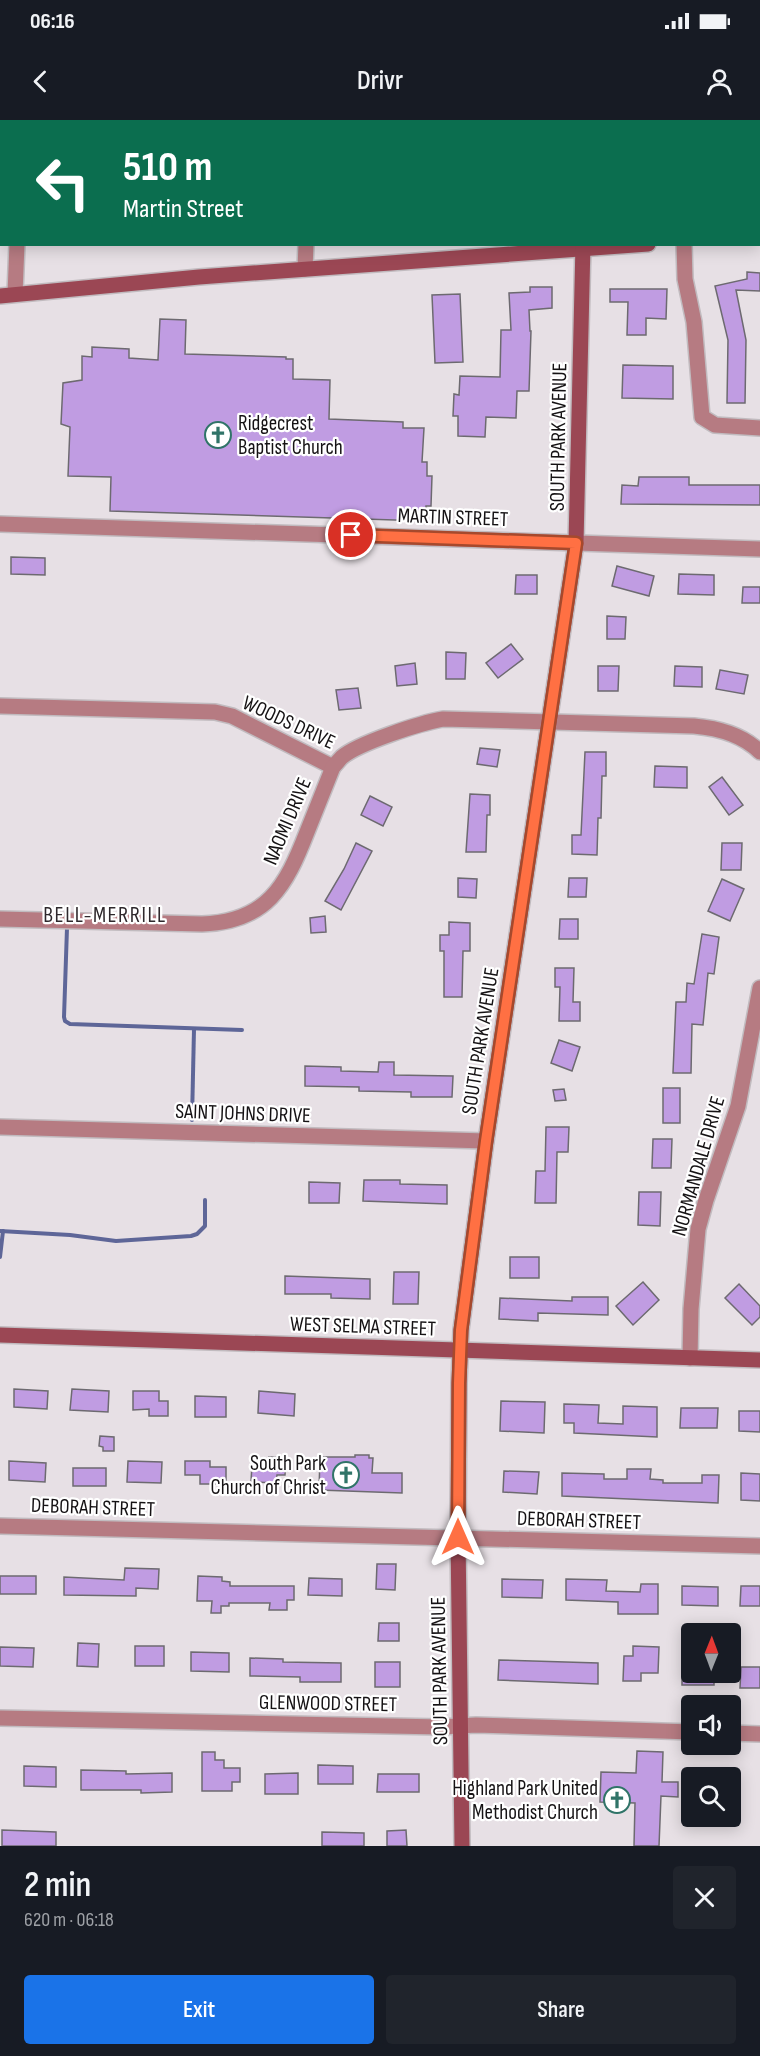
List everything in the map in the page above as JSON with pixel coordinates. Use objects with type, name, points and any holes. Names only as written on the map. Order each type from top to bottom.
[{"type":"street","points":[[17,246],[7,295],[134,282],[605,246]]},
{"type":"street","points":[[304,269],[306,246]]},
{"type":"street","points":[[684,246],[685,279],[694,322],[702,417],[715,425],[760,428]]},
{"type":"street","name":"SOUTH PARK AVENUE","points":[[462,1846],[458,1537],[460,1350],[486,1141],[576,543],[583,247]]},
{"type":"street","name":"MARTIN STREET","points":[[0,524],[760,549]]},
{"type":"street","name":"WOODS DRIVE","points":[[0,706],[215,712],[232,716],[333,767],[343,756],[373,741],[443,719],[549,721]]},
{"type":"street","points":[[549,721],[710,728],[739,737],[760,752]]},
{"type":"street","name":"NAOMI DRIVE","points":[[0,919],[202,924],[234,921],[249,914],[276,893],[295,864],[333,767]]},
{"type":"street","name":"NORMANDALE DRIVE","points":[[690,1358],[693,1274],[698,1229],[738,1106],[760,988]]},
{"type":"street","name":"SAINT JOHNS DRIVE","points":[[0,1127],[486,1141]]},
{"type":"street","name":"WEST SELMA STREET","points":[[0,1335],[760,1360]]},
{"type":"street","name":"DEBORAH STREET","points":[[0,1526],[760,1546]]},
{"type":"street","name":"GLENWOOD STREET","points":[[0,1718],[681,1732]]},
{"type":"street","points":[[741,1733],[760,1734]]},
{"type":"building","points":[[747,272],[760,273],[760,291],[736,290],[746,340],[745,403],[727,403],[728,340],[715,286],[747,279]]},
{"type":"building","points":[[530,287],[552,287],[552,308],[529,310],[531,331],[529,391],[517,391],[516,418],[486,417],[485,437],[458,436],[458,416],[453,416],[454,394],[459,395],[460,376],[500,377],[501,330],[511,330],[509,293],[530,292]]},
{"type":"building","points":[[610,289],[667,289],[666,319],[646,318],[646,335],[627,335],[628,302],[610,302]]},
{"type":"building","points":[[460,294],[463,362],[435,363],[432,295]]},
{"type":"building","name":"Ridgecrest Baptist Church","points":[[160,319],[186,320],[185,354],[286,357],[286,359],[293,359],[293,379],[330,380],[329,419],[403,422],[403,428],[424,428],[422,462],[427,462],[427,476],[432,476],[431,506],[426,506],[426,521],[110,511],[111,477],[68,476],[70,427],[61,424],[63,383],[82,380],[82,356],[92,357],[92,347],[129,349],[129,358],[158,360]]},
{"type":"building","points":[[623,365],[673,366],[673,399],[622,398]]},
{"type":"building","points":[[639,477],[689,477],[689,485],[760,485],[760,505],[621,504],[622,485],[638,486]]},
{"type":"building","points":[[11,557],[45,558],[45,575],[11,574]]},
{"type":"building","points":[[617,566],[654,576],[649,596],[612,586]]},
{"type":"building","points":[[679,574],[714,575],[714,595],[678,594]]},
{"type":"building","points":[[516,575],[537,575],[537,594],[515,594]]},
{"type":"building","points":[[743,587],[760,587],[760,603],[742,603]]},
{"type":"building","points":[[607,616],[626,617],[625,639],[607,639]]},
{"type":"building","points":[[511,644],[523,659],[498,678],[486,663]]},
{"type":"building","points":[[446,652],[466,653],[465,679],[446,679]]},
{"type":"building","points":[[415,663],[417,684],[397,686],[395,666]]},
{"type":"building","points":[[598,666],[619,666],[618,691],[598,691]]},
{"type":"building","points":[[675,666],[702,667],[702,687],[674,686]]},
{"type":"building","points":[[720,670],[748,675],[744,694],[716,689]]},
{"type":"building","points":[[358,688],[361,708],[339,710],[336,690]]},
{"type":"building","points":[[480,748],[500,750],[497,767],[477,764]]},
{"type":"building","points":[[585,752],[606,752],[606,776],[602,776],[601,818],[598,818],[597,855],[572,854],[572,835],[581,835]]},
{"type":"building","points":[[655,766],[687,767],[687,788],[654,787]]},
{"type":"building","points":[[722,777],[743,805],[729,815],[709,787]]},
{"type":"building","points":[[470,794],[490,795],[486,852],[466,852]]},
{"type":"building","points":[[370,796],[392,807],[383,826],[361,815]]},
{"type":"building","points":[[356,843],[372,851],[341,910],[325,901]]},
{"type":"building","points":[[722,843],[742,843],[741,870],[721,870]]},
{"type":"building","points":[[458,878],[477,879],[476,898],[458,897]]},
{"type":"building","points":[[569,878],[587,878],[586,897],[568,897]]},
{"type":"building","points":[[722,879],[744,889],[730,921],[708,911]]},
{"type":"building","points":[[325,916],[326,932],[311,933],[310,918]]},
{"type":"building","points":[[560,919],[578,919],[578,939],[559,939]]},
{"type":"building","points":[[449,922],[470,923],[470,951],[463,951],[462,997],[444,997],[444,951],[440,951],[440,935],[449,935]]},
{"type":"building","points":[[702,934],[719,937],[714,974],[708,973],[703,1025],[692,1024],[691,1073],[673,1073],[676,1002],[686,1002],[687,983],[694,984]]},
{"type":"building","points":[[555,968],[574,968],[573,1002],[580,1002],[580,1021],[559,1021],[560,987],[555,987]]},
{"type":"building","points":[[559,1040],[580,1047],[572,1071],[551,1063]]},
{"type":"building","points":[[379,1062],[394,1062],[394,1075],[453,1076],[452,1097],[411,1097],[411,1092],[359,1091],[359,1087],[305,1086],[305,1066],[341,1067],[341,1071],[378,1072]]},
{"type":"building","points":[[663,1088],[680,1088],[680,1123],[663,1123]]},
{"type":"building","points":[[564,1089],[566,1100],[555,1101],[553,1090]]},
{"type":"building","points":[[546,1127],[569,1127],[568,1152],[557,1152],[556,1203],[535,1203],[536,1171],[545,1171]]},
{"type":"building","points":[[653,1139],[672,1139],[671,1168],[652,1168]]},
{"type":"building","points":[[364,1180],[400,1180],[400,1184],[447,1185],[447,1204],[363,1201]]},
{"type":"building","points":[[309,1182],[340,1183],[339,1203],[309,1203]]},
{"type":"building","points":[[639,1192],[661,1192],[660,1226],[638,1225]]},
{"type":"building","points":[[510,1257],[539,1257],[539,1278],[510,1278]]},
{"type":"building","points":[[394,1272],[419,1272],[418,1304],[393,1304]]},
{"type":"building","points":[[285,1276],[370,1279],[370,1299],[331,1298],[331,1294],[285,1294]]},
{"type":"building","points":[[643,1282],[659,1300],[633,1325],[616,1306]]},
{"type":"building","points":[[739,1284],[760,1306],[760,1317],[752,1325],[725,1298]]},
{"type":"building","points":[[572,1297],[608,1297],[608,1315],[538,1313],[538,1321],[499,1319],[500,1298],[572,1301]]},
{"type":"building","points":[[14,1389],[48,1391],[47,1409],[14,1407]]},
{"type":"building","points":[[72,1389],[109,1391],[108,1412],[70,1410]]},
{"type":"building","points":[[133,1391],[159,1391],[159,1401],[168,1401],[168,1416],[149,1416],[149,1409],[133,1410]]},
{"type":"building","points":[[259,1391],[295,1394],[294,1416],[258,1413]]},
{"type":"building","points":[[195,1396],[226,1397],[226,1417],[195,1417]]},
{"type":"building","points":[[501,1401],[545,1402],[544,1433],[500,1431]]},
{"type":"building","points":[[564,1404],[599,1405],[598,1423],[623,1424],[623,1406],[657,1407],[657,1437],[574,1433],[574,1423],[564,1423]]},
{"type":"building","points":[[681,1408],[718,1408],[717,1428],[680,1428]]},
{"type":"building","points":[[739,1411],[760,1411],[760,1432],[739,1431]]},
{"type":"building","points":[[100,1436],[114,1437],[114,1451],[103,1451],[103,1447],[99,1446]]},
{"type":"building","name":"South Park Church of Christ","points":[[355,1455],[369,1455],[369,1458],[373,1458],[372,1473],[402,1473],[402,1493],[319,1490],[320,1457],[355,1457]]},
{"type":"building","points":[[269,1457],[286,1458],[285,1475],[277,1475],[276,1483],[251,1482],[252,1464],[269,1464]]},
{"type":"building","points":[[9,1461],[46,1463],[45,1482],[9,1480]]},
{"type":"building","points":[[128,1461],[162,1462],[161,1483],[127,1482]]},
{"type":"building","points":[[185,1461],[210,1461],[210,1467],[226,1467],[226,1484],[200,1484],[200,1475],[185,1475]]},
{"type":"building","points":[[73,1468],[106,1468],[106,1486],[73,1486]]},
{"type":"building","points":[[627,1469],[651,1469],[650,1479],[663,1480],[663,1483],[702,1483],[702,1475],[719,1475],[718,1503],[562,1496],[562,1473],[604,1474],[604,1479],[627,1479]]},
{"type":"building","points":[[504,1471],[539,1472],[537,1494],[503,1492]]},
{"type":"building","points":[[741,1473],[760,1474],[760,1501],[741,1500]]},
{"type":"building","points":[[377,1564],[396,1564],[395,1590],[376,1589]]},
{"type":"building","points":[[125,1568],[159,1569],[158,1589],[136,1588],[136,1596],[64,1595],[64,1577],[124,1580]]},
{"type":"building","points":[[0,1576],[36,1576],[36,1594],[0,1594]]},
{"type":"building","points":[[198,1576],[222,1577],[222,1581],[230,1582],[230,1586],[294,1586],[294,1600],[287,1600],[287,1610],[269,1610],[270,1603],[229,1603],[229,1606],[221,1606],[221,1613],[211,1613],[212,1601],[197,1601]]},
{"type":"building","points":[[309,1578],[342,1579],[342,1596],[308,1595]]},
{"type":"building","points":[[502,1579],[543,1580],[542,1598],[502,1597]]},
{"type":"building","points":[[566,1579],[607,1580],[606,1591],[640,1592],[641,1584],[658,1584],[658,1614],[618,1614],[618,1602],[566,1600]]},
{"type":"building","points":[[682,1586],[718,1587],[718,1606],[682,1605]]},
{"type":"building","points":[[741,1586],[760,1586],[760,1606],[740,1606]]},
{"type":"building","points":[[379,1623],[399,1623],[399,1641],[378,1641]]},
{"type":"building","points":[[78,1643],[99,1644],[98,1667],[77,1666]]},
{"type":"building","points":[[135,1646],[164,1646],[164,1666],[135,1666]]},
{"type":"building","points":[[633,1646],[659,1647],[658,1673],[641,1673],[641,1681],[623,1681],[624,1656],[633,1656]]},
{"type":"building","points":[[0,1647],[34,1648],[33,1667],[0,1666]]},
{"type":"building","points":[[191,1652],[229,1653],[229,1672],[191,1671]]},
{"type":"building","points":[[250,1658],[283,1659],[283,1662],[341,1663],[341,1682],[300,1682],[300,1677],[250,1676]]},
{"type":"building","points":[[499,1660],[598,1663],[598,1684],[498,1680]]},
{"type":"building","points":[[375,1662],[400,1662],[400,1687],[375,1687]]},
{"type":"building","points":[[741,1667],[760,1667],[760,1688],[740,1688]]},
{"type":"building","points":[[682,1683],[714,1683],[714,1685],[682,1685]]},
{"type":"building","name":"Highland Park United Methodist Church","points":[[637,1751],[663,1752],[662,1782],[678,1782],[678,1797],[661,1796],[659,1846],[634,1846],[635,1803],[600,1802],[601,1772],[636,1773]]},
{"type":"building","points":[[202,1752],[215,1752],[215,1760],[224,1760],[224,1768],[240,1768],[240,1782],[232,1782],[232,1791],[202,1791]]},
{"type":"building","points":[[318,1765],[353,1766],[353,1784],[318,1784]]},
{"type":"building","points":[[24,1766],[56,1767],[56,1787],[24,1786]]},
{"type":"building","points":[[81,1770],[126,1771],[126,1774],[172,1773],[172,1792],[81,1790]]},
{"type":"building","points":[[298,1773],[298,1794],[265,1794],[265,1774]]},
{"type":"building","points":[[378,1774],[419,1774],[419,1792],[377,1792]]},
{"type":"building","points":[[2,1830],[56,1832],[56,1846],[2,1846]]},
{"type":"building","points":[[406,1830],[407,1846],[387,1846],[387,1831]]},
{"type":"building","points":[[322,1832],[364,1833],[364,1846],[322,1846]]},
{"type":"waterway","points":[[67,928],[64,1017],[65,1021],[70,1024],[242,1030]]},
{"type":"waterway","points":[[192,1120],[194,1029]]},
{"type":"waterway","points":[[0,1231],[70,1235],[116,1241],[191,1236],[197,1234],[205,1226],[205,1200]]},
{"type":"waterway","points":[[0,1257],[3,1231]]},
{"type":"place","name":"Ridgecrest Baptist Church","points":[[218,435]]},
{"type":"place","name":"South Park Church of Christ","points":[[346,1475]]},
{"type":"place","name":"Highland Park United Methodist Church","points":[[617,1800]]},
{"type":"district","name":"BELL-MERRILL","points":[[105,914]]},
{"type":"route","points":[[351,535],[576,543],[486,1141],[461,1330],[458,1537]]}]
